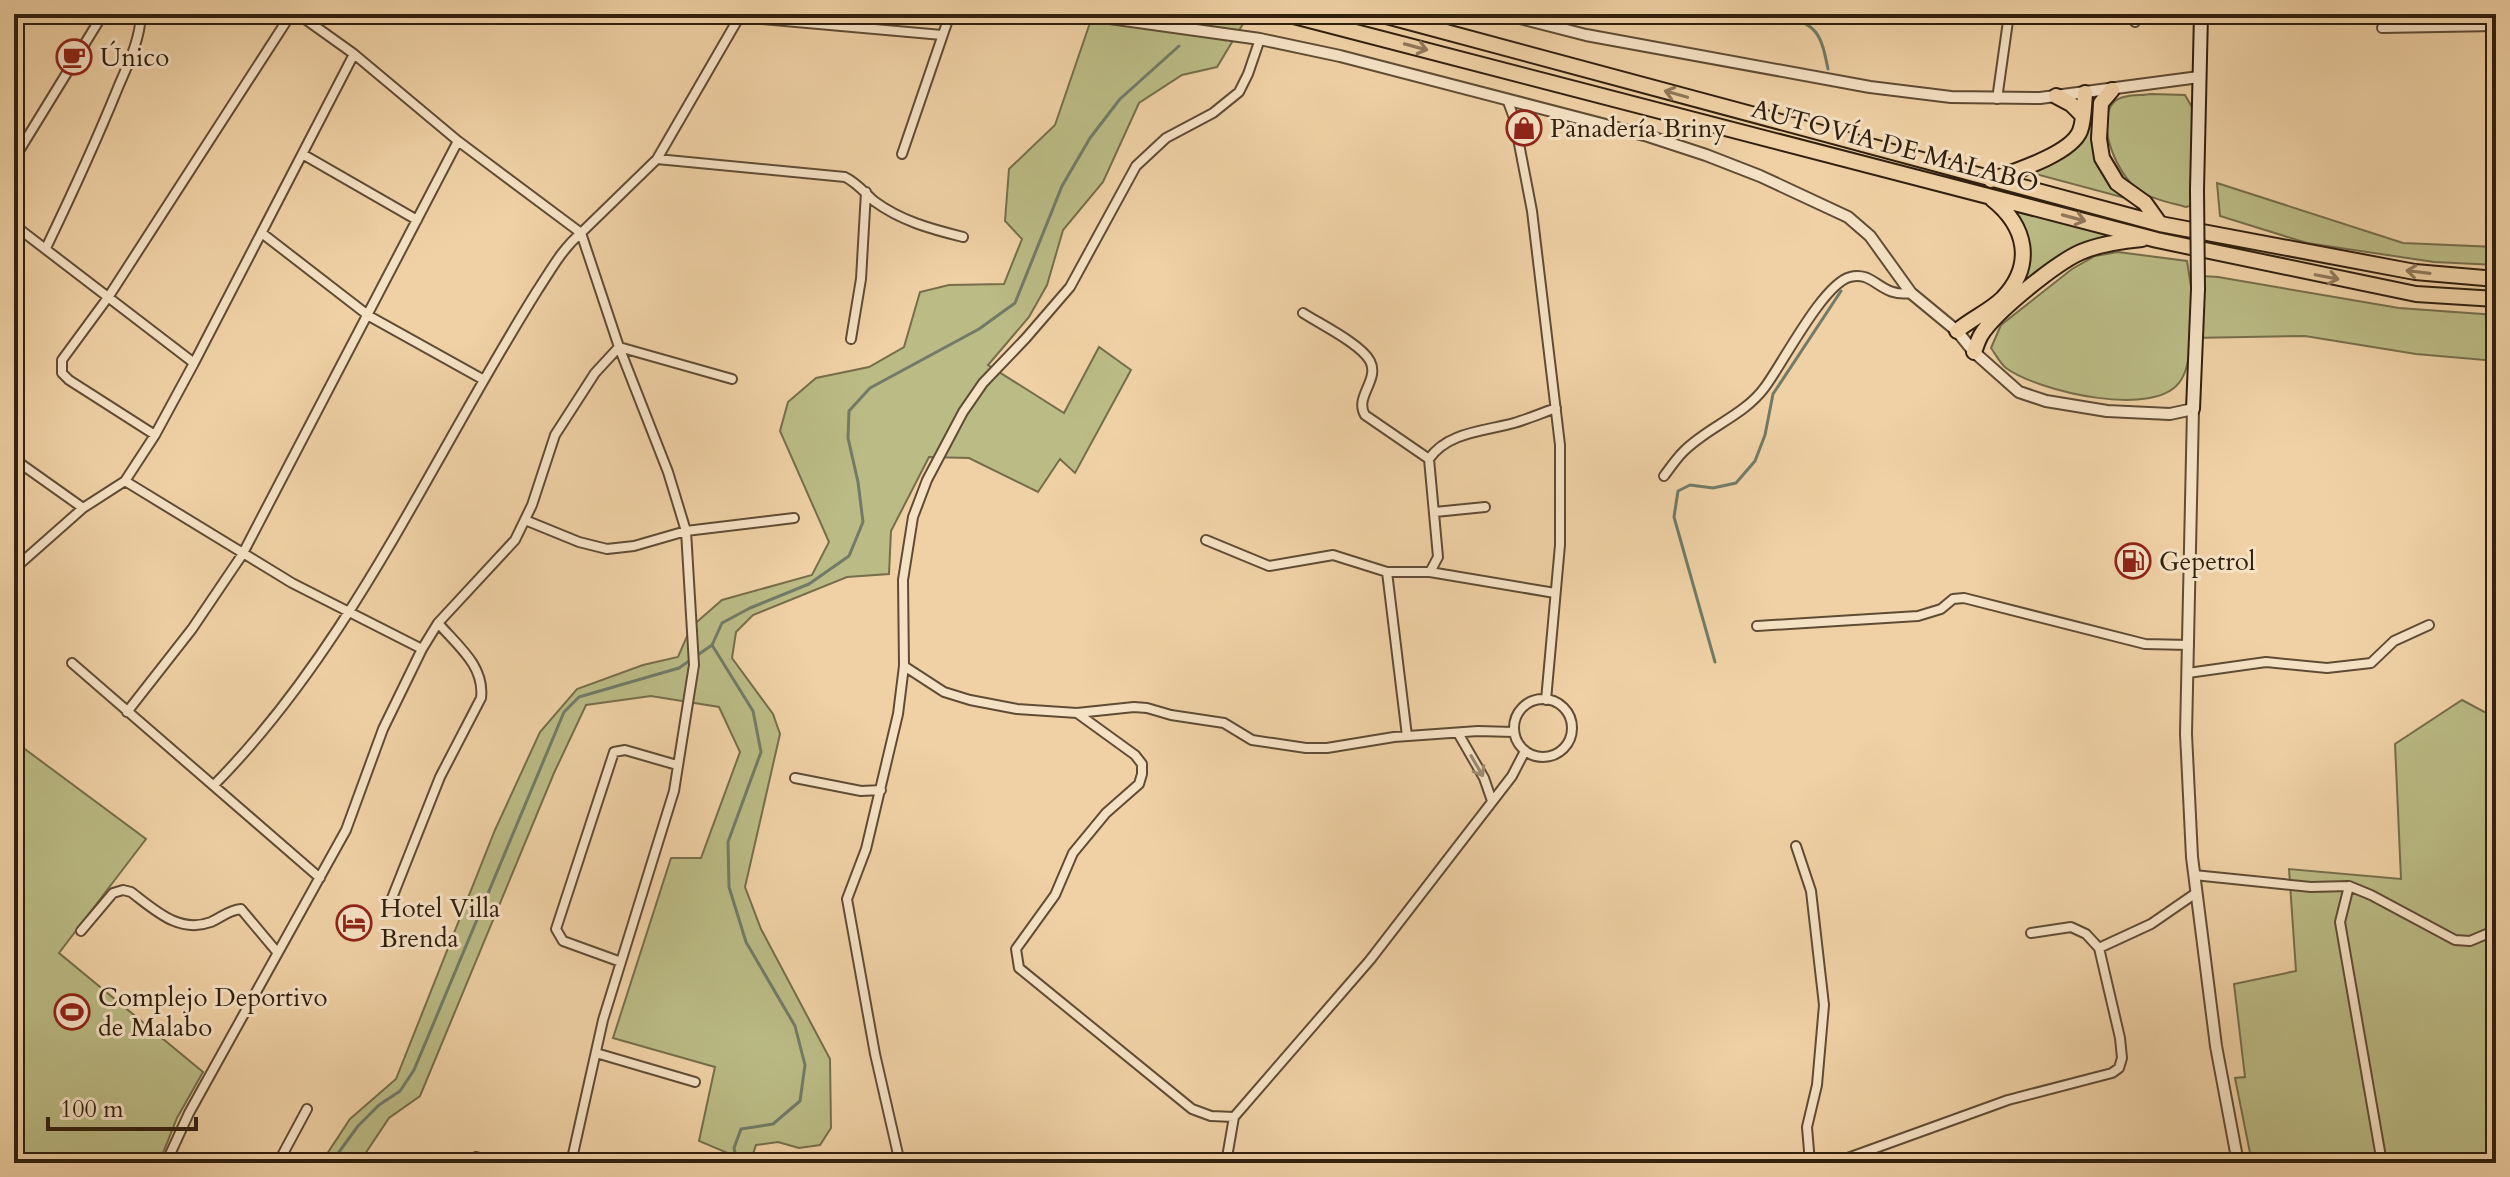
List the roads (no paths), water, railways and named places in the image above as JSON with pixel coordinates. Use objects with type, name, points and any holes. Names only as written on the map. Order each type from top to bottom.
[{"type":"highway","name":"AUTOVÍA DE MALABO","points":[[1286,14],[1988,187],[2160,224],[2415,272],[2496,279]]},
{"type":"highway","name":"AUTOVÍA DE MALABO","points":[[1379,14],[1988,187],[2157,240],[2416,294],[2496,299]]},
{"type":"highway","points":[[2112,90],[2101,103],[2099,139],[2102,158],[2117,183],[2145,203],[2160,224]]},
{"type":"highway","points":[[1957,331],[2003,298],[2017,280],[2022,260],[2022,240],[2018,227],[1988,187],[2070,144],[2081,130],[2085,93]]},
{"type":"highway","points":[[2056,96],[2082,115]]},
{"type":"highway","points":[[1974,352],[1980,337],[1994,319],[2068,260],[2083,251],[2113,242],[2157,240]]},
{"type":"main road","points":[[2193,409],[2198,289],[2201,14]]},
{"type":"street","points":[[14,19],[73,14]]},
{"type":"street","points":[[14,159],[103,14]]},
{"type":"street","points":[[46,248],[91,153],[134,48],[141,27],[141,14]]},
{"type":"street","points":[[155,435],[62,373],[62,360],[109,296],[291,14]]},
{"type":"street","points":[[298,14],[354,54],[458,141],[581,233],[619,347],[668,472],[686,531],[694,665],[692,690],[667,817],[603,1020],[571,1163]]},
{"type":"street","points":[[902,154],[950,14]]},
{"type":"street","points":[[1081,14],[1260,39],[1340,56],[1648,136],[1706,155],[1821,202],[1848,217],[1870,236],[1911,293],[1957,331],[1974,352],[2019,392],[2083,408],[2139,414],[2170,414],[2193,409],[2186,734],[2194,875],[2216,1046],[2238,1163]]},
{"type":"street","points":[[1504,14],[1586,35],[1870,87],[1997,99],[2085,93],[2199,77]]},
{"type":"street","points":[[1997,99],[2009,14]]},
{"type":"street","points":[[214,785],[255,743],[349,611],[567,245],[657,159],[741,15],[942,35]]},
{"type":"street","points":[[2382,28],[2496,26]]},
{"type":"street","points":[[900,1163],[875,1054],[847,899],[866,849],[898,714],[904,666],[903,580],[913,517],[927,480],[963,412],[983,383],[1070,287],[1136,166],[1166,138],[1213,113],[1239,92],[1260,39]]},
{"type":"street","points":[[14,569],[83,508],[125,481],[155,435],[194,363],[354,54]]},
{"type":"street","points":[[1507,99],[1514,118],[1532,211],[1556,408],[1561,489],[1560,545],[1546,700]]},
{"type":"street","points":[[1514,118],[1520,103]]},
{"type":"street","points":[[127,712],[192,629],[242,555],[458,141]]},
{"type":"street","points":[[304,155],[417,220]]},
{"type":"street","points":[[657,159],[845,177],[856,182],[899,217],[926,228],[963,237]]},
{"type":"street","points":[[851,339],[861,279],[866,192]]},
{"type":"street","points":[[14,225],[194,363]]},
{"type":"street","points":[[263,234],[369,316],[484,380]]},
{"type":"street","points":[[1664,476],[1683,451],[1736,415],[1760,394],[1807,321],[1846,277],[1861,275],[1897,295],[1911,293]]},
{"type":"street","points":[[1303,313],[1361,351],[1371,362],[1373,373],[1361,404],[1365,415],[1429,459]]},
{"type":"street","points":[[619,347],[732,379]]},
{"type":"street","points":[[166,1163],[189,1113],[346,830],[383,729],[422,649],[438,623],[515,540],[555,435],[595,373],[619,347]]},
{"type":"street","points":[[1430,572],[1438,557],[1429,459],[1436,449],[1474,431],[1513,423],[1556,408]]},
{"type":"street","points":[[14,459],[83,508]]},
{"type":"street","points":[[125,481],[242,555],[422,649]]},
{"type":"street","points":[[1435,512],[1485,507]]},
{"type":"street","points":[[525,520],[579,542],[607,549],[634,546],[686,531],[794,518]]},
{"type":"street","points":[[1206,540],[1269,566],[1333,555],[1387,572],[1430,572],[1555,593]]},
{"type":"street","points":[[1387,572],[1407,736]]},
{"type":"street","points":[[1757,626],[1918,616],[1941,609],[1953,599],[1964,598],[2145,644],[2189,645]]},
{"type":"street","points":[[390,903],[440,777],[481,698],[483,686],[479,672],[438,623]]},
{"type":"street","points":[[2188,673],[2266,662],[2327,668],[2371,663],[2394,641],[2429,625]]},
{"type":"street","points":[[72,663],[320,878]]},
{"type":"street","points":[[904,666],[944,692],[970,700],[1017,709],[1077,713],[1147,708],[1224,723],[1252,740],[1306,748],[1327,748],[1407,736],[1514,732]]},
{"type":"street","points":[[1546,700],[1567,712],[1572,728],[1567,745],[1552,756],[1542,757],[1525,751],[1514,732],[1514,723],[1522,708],[1529,703],[1546,700]]},
{"type":"street","points":[[1077,713],[1135,755],[1142,764],[1142,774],[1139,784],[1106,813],[1073,853],[1055,895],[1016,949],[1019,968],[1192,1109],[1211,1116],[1234,1117]]},
{"type":"street","points":[[1458,733],[1484,778],[1492,801]]},
{"type":"street","points":[[621,962],[563,941],[556,929],[614,752],[625,750],[677,765]]},
{"type":"street","points":[[1226,1163],[1234,1117],[1370,960],[1512,776],[1525,751]]},
{"type":"street","points":[[795,778],[861,791],[881,790]]},
{"type":"street","points":[[1796,846],[1811,891],[1824,1005],[1817,1085],[1807,1127],[1810,1163]]},
{"type":"street","points":[[2194,875],[2311,887],[2349,886],[2455,940],[2470,941],[2496,930]]},
{"type":"street","points":[[2349,886],[2340,922],[2382,1163]]},
{"type":"street","points":[[81,931],[113,893],[123,890],[131,892],[177,923],[209,923],[234,909],[241,909],[277,952]]},
{"type":"street","points":[[2099,948],[2151,924],[2196,893]]},
{"type":"street","points":[[1834,1163],[2008,1100],[2112,1073],[2119,1068],[2122,1058],[2120,1038],[2099,948],[2086,934],[2071,927],[2031,933]]},
{"type":"street","points":[[596,1053],[695,1082]]},
{"type":"street","points":[[278,1163],[307,1109]]},
{"type":"street","points":[[476,1157],[498,1163]]},
{"type":"waterway","points":[[1782,14],[1803,22],[1816,32],[1828,69]]},
{"type":"waterway","points":[[737,1163],[734,1148],[741,1129],[773,1124],[800,1101],[805,1065],[795,1026],[746,942],[729,887],[728,842],[761,752],[753,711],[712,645],[722,623],[809,584],[849,556],[863,522],[848,438],[849,411],[870,388],[979,329],[1015,303],[1062,186],[1090,138],[1120,99],[1179,46]]},
{"type":"waterway","points":[[1715,662],[1674,517],[1678,491],[1690,485],[1713,488],[1736,483],[1755,461],[1765,435],[1773,394],[1841,291]]},
{"type":"waterway","points":[[331,1163],[358,1126],[379,1105],[400,1091],[414,1070],[564,712],[579,697],[679,668],[712,645]]},
{"type":"place","name":"Único","points":[[74,57]]},
{"type":"place","name":"Panadería Briny","points":[[1524,128]]},
{"type":"place","name":"Gepetrol","points":[[2133,561]]},
{"type":"place","name":"Hotel Villa Brenda","points":[[354,923]]},
{"type":"place","name":"Complejo Deportivo de Malabo","points":[[72,1012]]}]
